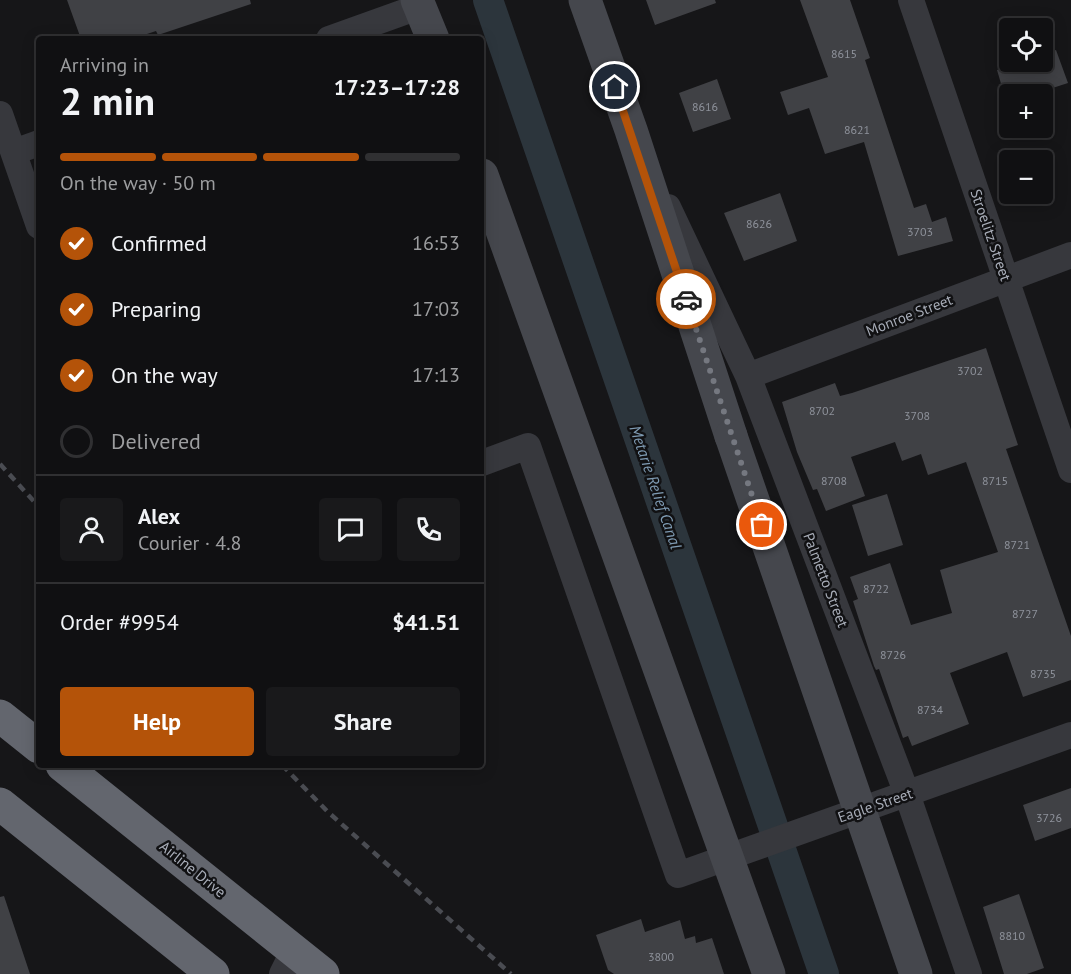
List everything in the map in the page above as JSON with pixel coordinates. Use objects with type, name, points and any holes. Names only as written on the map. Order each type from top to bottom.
[{"type":"highway","points":[[0,716],[36,745]]},
{"type":"highway","name":"Airline Drive","points":[[65,768],[288,962],[323,974]]},
{"type":"highway","points":[[0,804],[213,974]]},
{"type":"street","name":"Palmetto Street","points":[[585,0],[631,130],[730,436],[916,974]]},
{"type":"street","name":"Stroelitz Street","points":[[911,0],[1071,470]]},
{"type":"street","points":[[336,36],[419,3],[432,36]]},
{"type":"street","points":[[0,114],[36,217]]},
{"type":"street","name":"Palmetto Street","points":[[631,130],[748,376],[907,794],[969,974]]},
{"type":"street","points":[[14,152],[36,144]]},
{"type":"street","points":[[484,181],[769,974]]},
{"type":"street","name":"Monroe Street","points":[[748,376],[1071,255]]},
{"type":"street","name":"Eagle Street","points":[[484,462],[528,446],[678,875],[1071,735]]},
{"type":"building","points":[[67,0],[250,0],[251,4],[158,35],[156,31],[141,36],[80,36]]},
{"type":"building","points":[[646,0],[715,0],[716,3],[655,25]]},
{"type":"building","points":[[800,0],[850,0],[870,58],[865,60],[914,208],[926,204],[932,222],[946,217],[953,241],[898,256],[864,142],[825,154],[809,108],[788,115],[780,92],[828,77]]},
{"type":"building","points":[[1056,50],[1068,83],[1053,88],[1053,84],[1001,84],[997,70],[999,69],[999,72],[1053,72],[1053,51]]},
{"type":"building","points":[[717,79],[731,119],[693,132],[679,93]]},
{"type":"building","points":[[780,193],[797,241],[744,261],[724,213]]},
{"type":"building","points":[[986,348],[1018,445],[1006,449],[1071,636],[1071,680],[1023,697],[1007,652],[950,673],[969,724],[912,746],[908,736],[903,738],[879,669],[876,670],[874,666],[853,601],[858,599],[850,577],[890,563],[911,625],[952,613],[940,570],[998,552],[966,462],[928,475],[921,454],[902,461],[895,442],[851,457],[865,496],[826,511],[817,489],[813,490],[797,452],[782,402],[835,383],[840,396],[852,393]]},
{"type":"building","points":[[887,494],[903,545],[868,556],[852,505]]},
{"type":"building","points":[[1071,788],[1071,828],[1035,841],[1023,805]]},
{"type":"building","points":[[1019,894],[1044,968],[1027,974],[1004,974],[983,907]]},
{"type":"building","points":[[4,896],[30,974],[0,974],[0,897]]},
{"type":"building","points":[[641,919],[645,932],[680,920],[685,939],[695,936],[696,943],[712,938],[724,974],[614,974],[608,970],[596,935]]},
{"type":"waterway","name":"Metarie Relief Canal","points":[[488,0],[824,974]]},
{"type":"railway","points":[[0,464],[36,504]]},
{"type":"railway","points":[[285,768],[328,812],[511,974]]},
{"type":"way so far","points":[[686,299],[730,436],[762,525]]},
{"type":"route","points":[[615,87],[686,299]]}]
